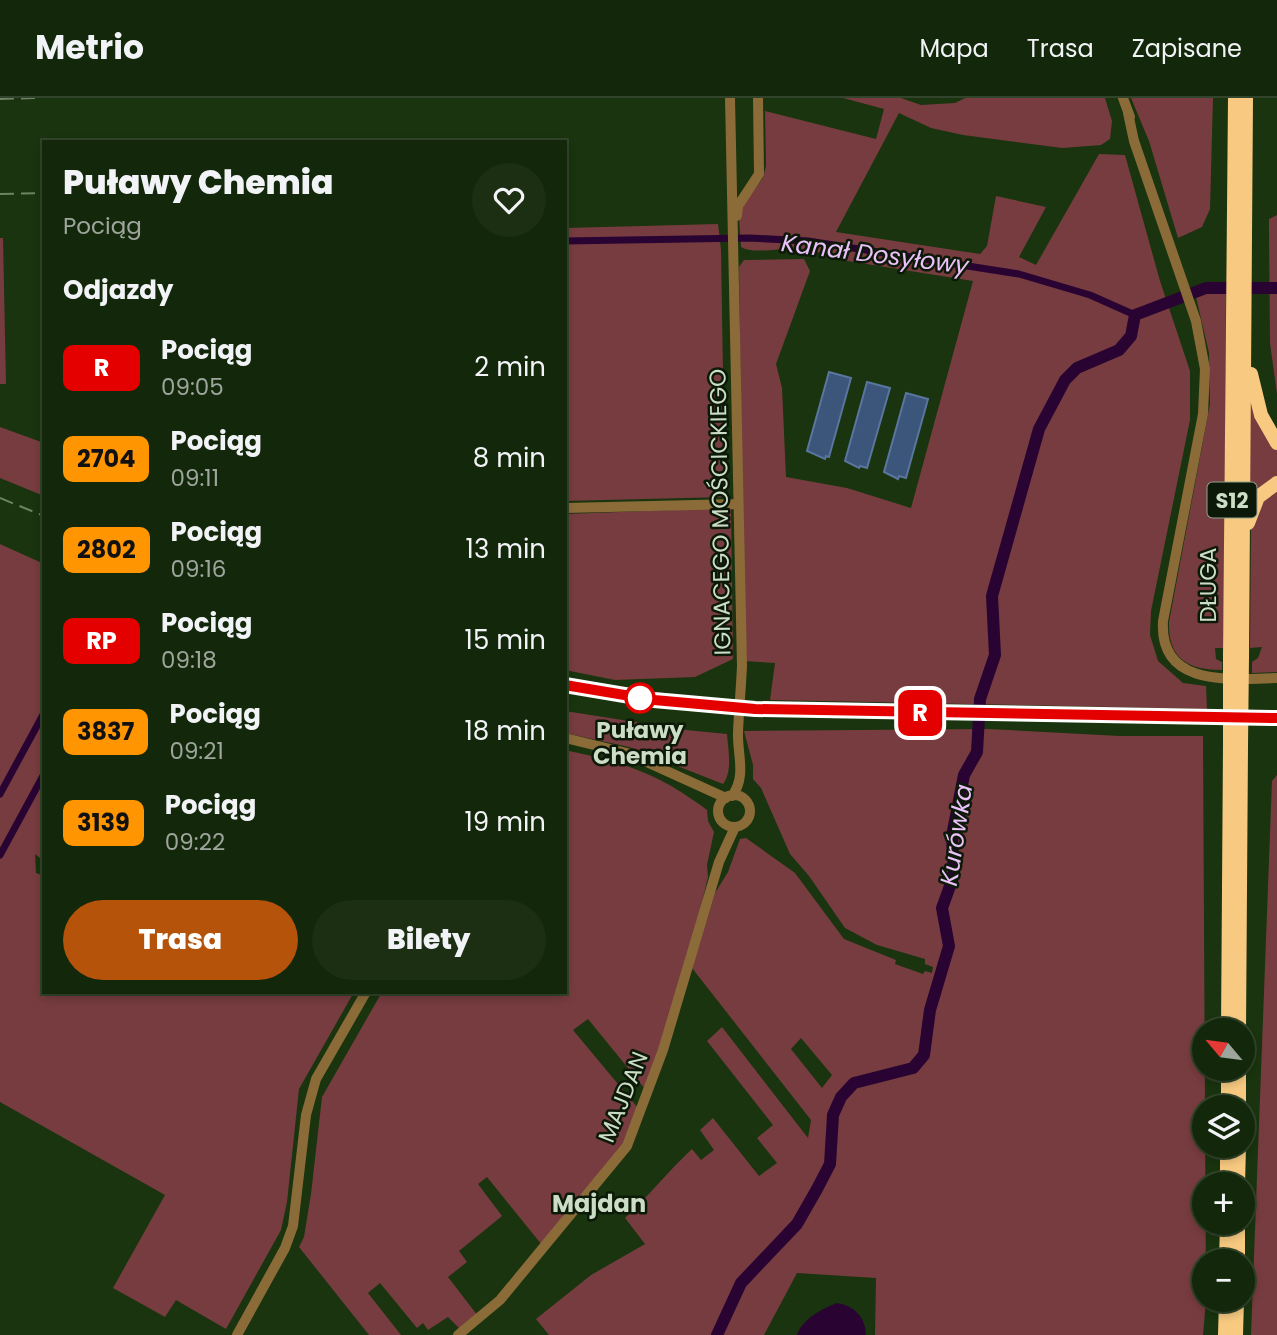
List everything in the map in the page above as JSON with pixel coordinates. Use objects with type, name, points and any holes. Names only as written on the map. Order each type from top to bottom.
[{"type":"highway","name":"S12","points":[[1235,98],[1239,298],[1244,335],[1243,541]]},
{"type":"highway","name":"S12","points":[[1239,275],[1246,98]]},
{"type":"highway","name":"DŁUGA","points":[[1231,1018],[1234,1004],[1239,298]]},
{"type":"highway","points":[[1244,335],[1256,402],[1277,443]]},
{"type":"highway","points":[[1243,541],[1256,500],[1277,483]]},
{"type":"highway","name":"DŁUGA","points":[[1236,656],[1243,541]]},
{"type":"highway","name":"DŁUGA","points":[[1234,1004],[1237,1018]]},
{"type":"highway","points":[[1224,1335],[1225,1312]]},
{"type":"highway","points":[[1236,1335],[1237,1312]]},
{"type":"street","name":"IGNACEGO MOŚCICKIEGO","points":[[729,797],[739,782],[741,757],[738,733],[741,666],[730,98]]},
{"type":"street","name":"IGNACEGO MOŚCICKIEGO","points":[[734,229],[737,210],[757,179],[759,169],[758,98]]},
{"type":"street","points":[[1123,98],[1191,306],[1205,361],[1205,402],[1162,627],[1164,642],[1170,656],[1179,666],[1196,675],[1277,678]]},
{"type":"street","points":[[732,188],[740,195],[746,194]]},
{"type":"street","points":[[567,508],[737,504]]},
{"type":"street","points":[[567,738],[627,753],[694,783],[744,800],[749,810],[748,818],[735,827],[722,822],[718,809],[694,783]]},
{"type":"street","name":"IGNACEGO MOŚCICKIEGO","points":[[741,757],[746,769],[744,800]]},
{"type":"street","points":[[718,809],[729,797]]},
{"type":"street","name":"MAJDAN","points":[[458,1335],[500,1300],[627,1146],[663,1050],[719,862],[724,835],[722,822]]},
{"type":"street","name":"MAJDAN","points":[[719,862],[735,827]]},
{"type":"street","points":[[237,1335],[285,1248],[293,1226],[306,1115],[316,1079],[365,994]]},
{"type":"shaded area","points":[[843,98],[901,98],[921,105],[955,103],[965,98],[1105,98],[1112,121],[1110,139],[1101,145],[1062,148],[963,135],[931,128],[899,113],[836,232],[980,254],[987,246],[996,196],[1046,207],[1019,257],[1036,265],[1099,154],[1125,155],[1160,281],[1190,371],[1190,420],[1151,611],[1150,635],[1158,661],[1183,683],[1206,686],[1207,709],[770,700],[775,663],[744,661],[739,267],[744,260],[804,259],[810,271],[776,364],[782,388],[786,477],[847,488],[911,508],[973,281],[829,258],[807,249],[759,251],[741,247],[741,208],[763,178],[766,166],[765,111],[876,139],[884,109]]},
{"type":"shaded area","points":[[1131,98],[1213,98],[1210,209],[1202,227],[1178,238],[1149,141]]},
{"type":"shaded area","points":[[1277,215],[1277,394],[1270,343],[1269,219]]},
{"type":"shaded area","points":[[718,224],[721,250],[725,497],[567,501],[567,228]]},
{"type":"shaded area","points":[[0,238],[3,238],[6,384],[0,384]]},
{"type":"shaded area","points":[[1226,291],[1223,648],[1215,648],[1216,659],[1222,662],[1222,670],[1199,668],[1182,660],[1172,645],[1169,622],[1210,404],[1209,353],[1196,297],[1205,293]]},
{"type":"shaded area","points":[[1250,393],[1277,448],[1277,479],[1252,497],[1249,495]]},
{"type":"shaded area","points":[[0,427],[42,442],[42,495],[0,478]]},
{"type":"shaded area","points":[[1277,487],[1277,672],[1252,673],[1252,662],[1258,658],[1262,647],[1250,648],[1251,528],[1260,501]]},
{"type":"shaded area","points":[[731,508],[733,659],[695,677],[615,680],[567,670],[567,514]]},
{"type":"shaded area","points":[[0,544],[42,563],[42,859],[35,854],[36,873],[42,875],[42,994],[353,994],[299,1089],[287,1202],[281,1230],[226,1329],[176,1300],[165,1317],[113,1288],[165,1195],[0,1102]]},
{"type":"shaded area","points":[[567,711],[727,734],[728,773],[723,784],[629,747],[567,733]]},
{"type":"shaded area","points":[[988,729],[1120,736],[1203,736],[1204,1018],[1192,1018],[1192,1082],[1205,1082],[1205,1095],[1192,1095],[1192,1158],[1205,1158],[1205,1172],[1192,1172],[1192,1235],[1206,1235],[1206,1249],[1192,1249],[1192,1312],[1205,1312],[1203,1335],[875,1335],[876,1278],[797,1273],[764,1335],[549,1335],[536,1319],[591,1275],[645,1244],[625,1218],[692,1149],[701,1160],[714,1150],[700,1130],[713,1118],[759,1176],[777,1163],[757,1138],[773,1125],[707,1041],[722,1027],[808,1138],[811,1120],[692,968],[715,893],[728,872],[740,839],[746,838],[795,873],[844,939],[896,960],[895,964],[923,974],[925,971],[932,973],[933,967],[925,964],[925,959],[877,945],[845,928],[809,876],[790,854],[761,788],[753,779],[753,765],[744,731]],"holes":[[[801,1038],[832,1075],[822,1088],[791,1049]]]},
{"type":"shaded area","points":[[567,750],[640,771],[673,787],[707,810],[708,821],[714,832],[707,865],[708,877],[660,1048],[645,1089],[588,1019],[573,1030],[638,1108],[625,1144],[542,1245],[487,1177],[478,1184],[502,1216],[459,1251],[467,1262],[448,1277],[478,1316],[461,1330],[448,1317],[428,1330],[423,1323],[417,1328],[380,1283],[368,1293],[401,1335],[369,1335],[299,1247],[304,1237],[311,1194],[322,1097],[381,994],[567,994]]},
{"type":"shaded area","points":[[1277,775],[1277,1335],[1251,1335],[1252,1312],[1255,1312],[1254,1249],[1272,781]]},
{"type":"shaded area","points":[[837,1303],[858,1313],[864,1323],[866,1335],[797,1335],[803,1324],[819,1311]]},
{"type":"building","points":[[829,372],[851,378],[829,457],[826,456],[825,459],[807,451]]},
{"type":"building","points":[[867,382],[890,388],[867,468],[859,468],[845,461]]},
{"type":"building","points":[[906,393],[928,399],[906,478],[899,476],[898,479],[884,472]]},
{"type":"waterway","name":"Kanał Dosyłowy","points":[[567,241],[750,238],[808,241],[1019,274],[1090,295],[1135,315]]},
{"type":"waterway","name":"Kurówka","points":[[717,1335],[741,1283],[797,1224],[817,1189],[830,1164],[833,1115],[841,1097],[854,1083],[913,1068],[924,1055],[930,1010],[949,946],[942,908],[954,875],[952,836],[964,775],[977,752],[980,699],[995,655],[992,596],[1039,429],[1065,380],[1077,368],[1119,350],[1131,336],[1135,315],[1206,288],[1277,288]]},
{"type":"waterway","points":[[0,794],[42,717]]},
{"type":"waterway","name":"Kanał Dosyłowy","points":[[0,855],[42,778]]},
{"type":"railway","points":[[0,99],[36,98]]},
{"type":"railway","points":[[0,194],[42,193]]},
{"type":"railway","points":[[0,498],[42,515]]},
{"type":"railway","points":[[567,685],[654,700],[755,709],[1277,718]]},
{"type":"train","name":"R","points":[[567,685],[654,700],[755,709],[1277,718]]},
{"type":"place","name":"Puławy Chemia","points":[[640,698]]},
{"type":"district","name":"Majdan","points":[[599,1203]]}]
